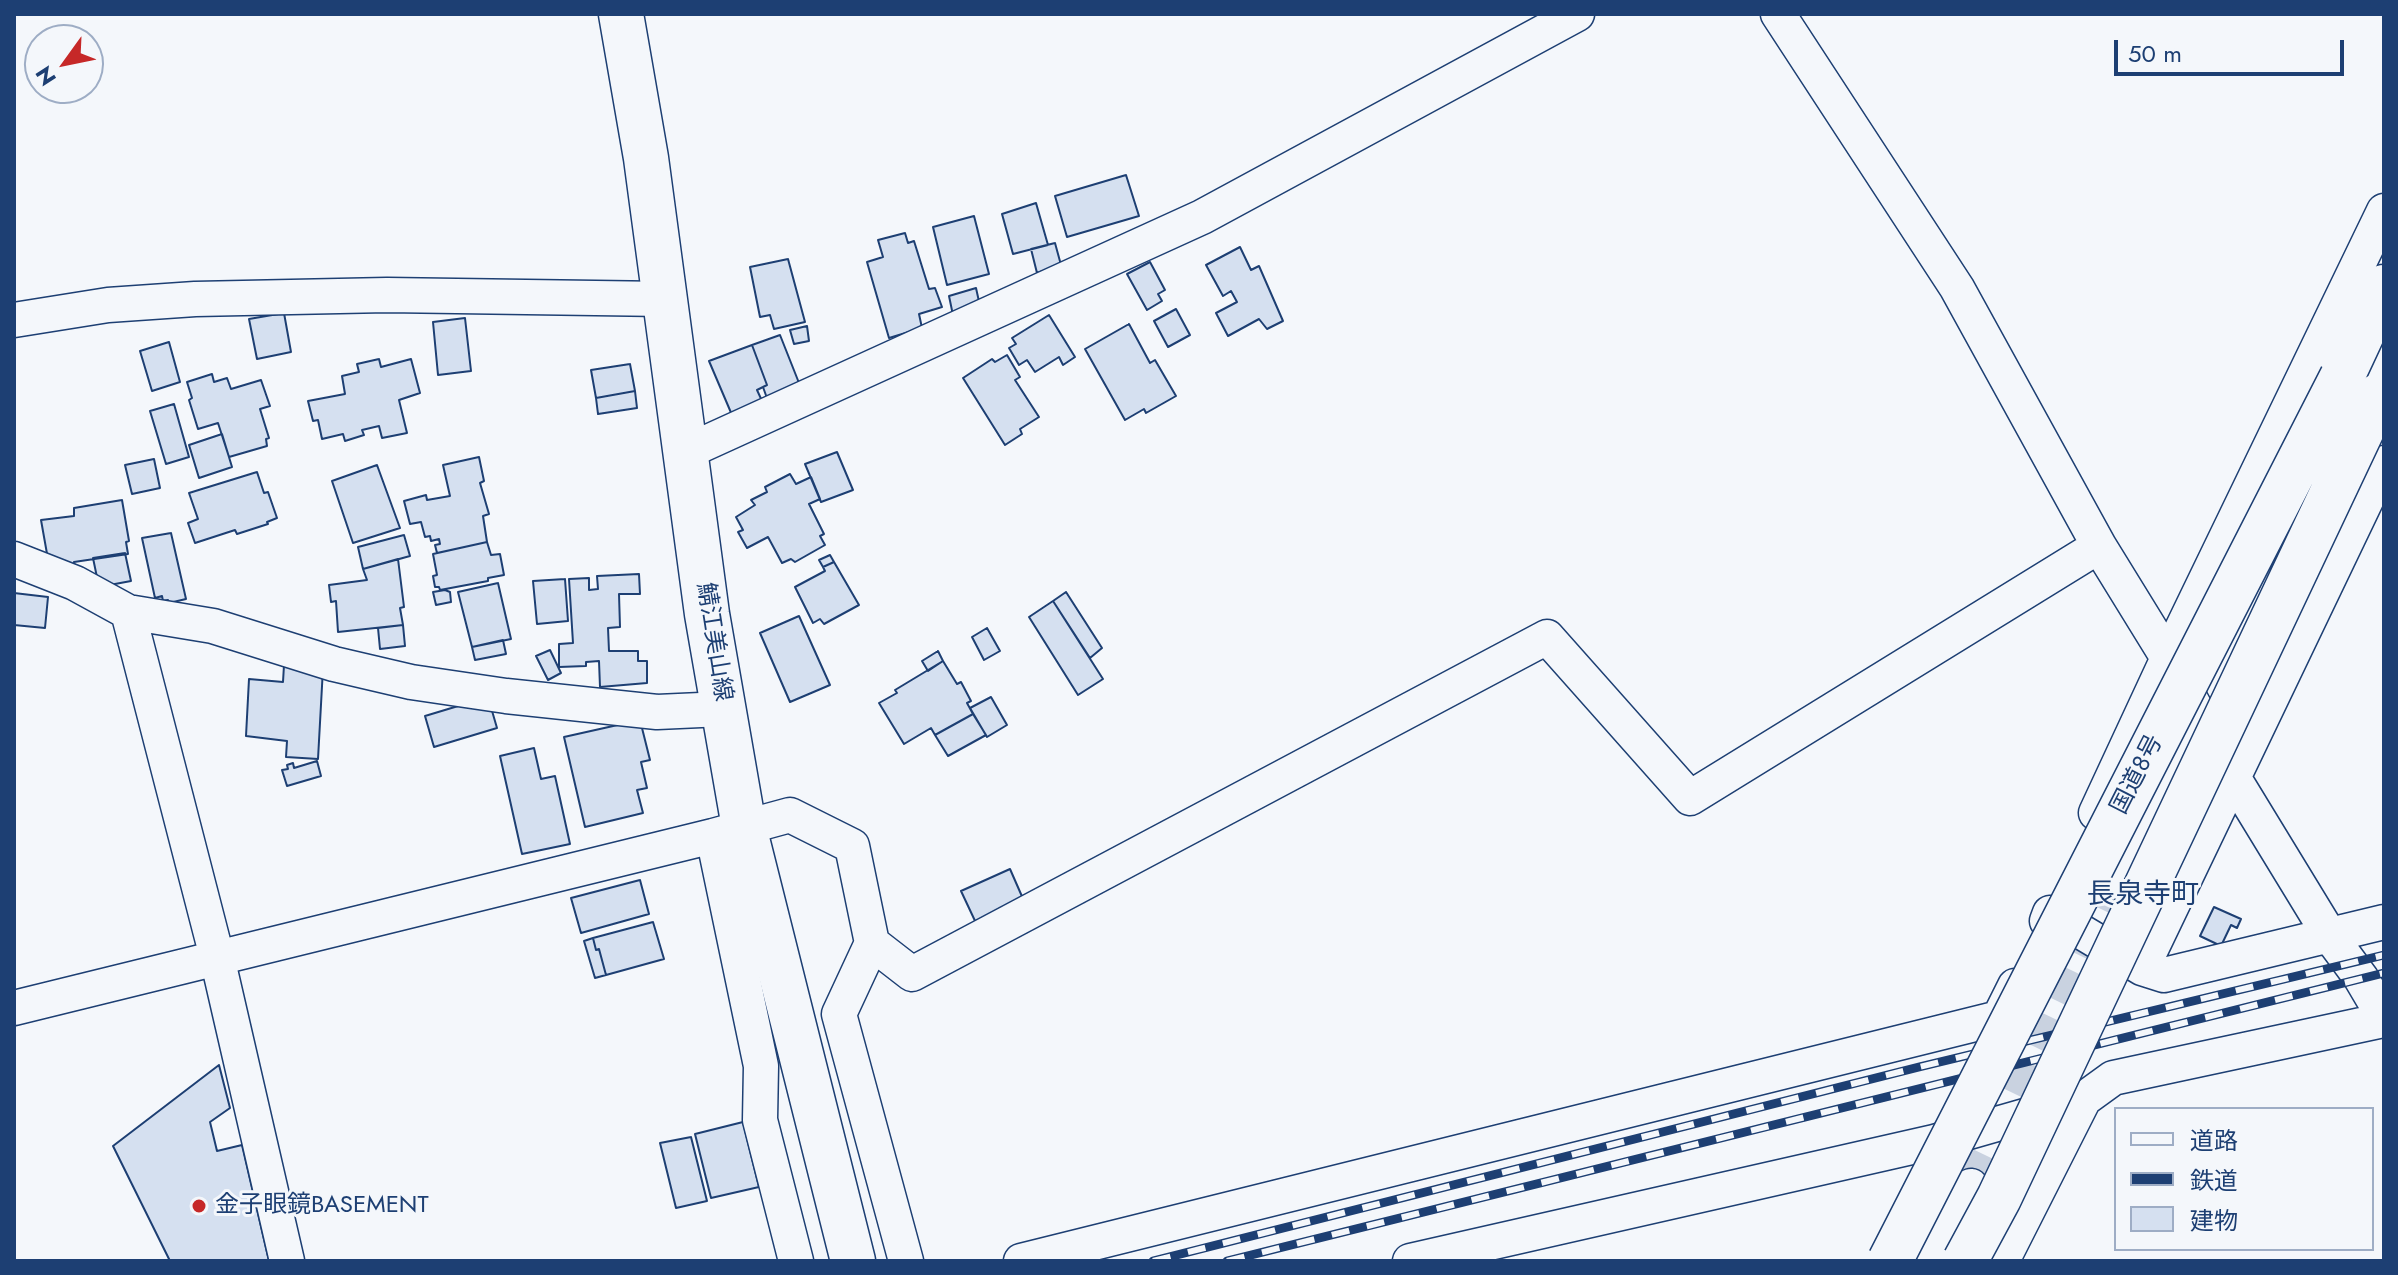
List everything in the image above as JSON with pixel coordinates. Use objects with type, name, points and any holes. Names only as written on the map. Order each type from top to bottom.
[{"type":"main road","name":"鯖江美山線","points":[[621,14],[646,158],[723,709],[728,832],[796,1044],[853,1261]]},
{"type":"main road","name":"国道8号","points":[[1965,1261],[1999,1198],[2368,385],[2384,287]]},
{"type":"main road","name":"国道8号","points":[[1890,1261],[2368,385]]},
{"type":"street","points":[[686,452],[1202,217],[1577,14]]},
{"type":"street","points":[[1410,1261],[1934,1142],[2084,1099],[2113,1078],[2384,1019],[2233,777],[2168,658],[2099,546],[1957,288],[1778,14]]},
{"type":"street","points":[[1021,1261],[1999,1018],[2168,658],[2384,211]]},
{"type":"street","points":[[14,320],[108,305],[195,299],[387,295],[665,299]]},
{"type":"street","points":[[2142,968],[2384,463]]},
{"type":"street","points":[[872,943],[912,974],[1547,637],[1690,798],[2099,546]]},
{"type":"street","points":[[14,559],[75,583],[128,612],[213,626],[334,664],[411,682],[657,712],[723,709]]},
{"type":"street","points":[[128,612],[217,957],[287,1261]]},
{"type":"street","points":[[2117,883],[2198,714]]},
{"type":"street","points":[[14,1008],[790,815],[852,846],[872,943],[839,1014],[906,1261]]},
{"type":"street","points":[[728,832],[761,1066],[760,1120],[796,1261]]},
{"type":"street","points":[[2050,913],[2142,968],[2164,975],[2384,922]]},
{"type":"street","points":[[2002,1261],[2084,1099]]},
{"type":"street","points":[[1872,1261],[1934,1142]]},
{"type":"street","points":[[1933,1261],[1971,1186]]},
{"type":"building","points":[[1126,175],[1139,216],[1067,237],[1055,196]]},
{"type":"building","points":[[1036,203],[1048,245],[1013,254],[1002,214]]},
{"type":"building","points":[[974,216],[989,274],[947,285],[933,227]]},
{"type":"building","points":[[905,233],[908,243],[914,241],[929,289],[935,288],[942,307],[919,314],[922,328],[889,338],[867,262],[883,257],[878,240]]},
{"type":"building","points":[[1055,243],[1061,265],[1037,273],[1031,249]]},
{"type":"building","points":[[1240,247],[1251,270],[1259,266],[1283,321],[1267,329],[1259,319],[1228,336],[1216,313],[1237,302],[1231,291],[1223,296],[1206,265]]},
{"type":"building","points":[[788,259],[805,322],[774,329],[770,315],[760,317],[750,267]]},
{"type":"building","points":[[1150,262],[1165,290],[1158,294],[1162,301],[1147,310],[1127,274]]},
{"type":"building","points":[[976,288],[980,306],[954,320],[949,296]]},
{"type":"building","points":[[1176,309],[1190,335],[1168,347],[1154,321]]},
{"type":"building","points":[[284,313],[291,352],[257,359],[249,319]]},
{"type":"building","points":[[1049,315],[1075,357],[1063,365],[1059,357],[1035,372],[1027,360],[1019,365],[1009,348],[1016,344],[1012,338]]},
{"type":"building","points":[[465,318],[471,371],[438,375],[433,322]]},
{"type":"building","points":[[1129,324],[1150,363],[1155,360],[1176,396],[1146,413],[1144,409],[1125,420],[1085,349]]},
{"type":"building","points":[[807,326],[809,341],[794,344],[790,330]]},
{"type":"building","points":[[780,335],[801,388],[768,401],[763,387],[767,385],[752,345]]},
{"type":"building","points":[[169,342],[180,382],[152,391],[140,351]]},
{"type":"building","points":[[752,345],[767,385],[757,390],[763,403],[732,415],[709,361]]},
{"type":"building","points":[[1007,355],[1020,377],[1015,380],[1039,417],[1020,429],[1022,434],[1005,445],[963,378],[992,359],[995,362]]},
{"type":"building","points":[[379,359],[381,367],[411,359],[420,393],[399,400],[407,433],[382,438],[379,426],[362,430],[364,435],[345,441],[343,434],[322,439],[318,420],[313,421],[308,401],[345,394],[342,376],[359,372],[357,364]]},
{"type":"building","points":[[630,364],[635,391],[596,398],[591,370]]},
{"type":"building","points":[[212,374],[214,382],[227,378],[231,389],[261,380],[270,406],[260,409],[269,438],[266,439],[267,446],[229,457],[218,423],[198,429],[187,382]]},
{"type":"building","points":[[635,391],[637,408],[598,414],[596,398]]},
{"type":"building","points":[[174,404],[189,457],[166,464],[150,411]]},
{"type":"building","points":[[222,434],[232,467],[199,478],[189,445]]},
{"type":"building","points":[[837,452],[853,490],[821,502],[805,464]]},
{"type":"building","points":[[479,457],[484,481],[480,483],[489,514],[483,516],[487,542],[437,553],[435,545],[440,544],[439,539],[431,541],[430,536],[425,537],[421,522],[410,524],[404,501],[426,495],[427,500],[450,496],[443,465]]},
{"type":"building","points":[[154,459],[160,488],[132,494],[125,465]]},
{"type":"building","points":[[377,465],[400,528],[353,543],[332,481]]},
{"type":"building","points":[[257,472],[277,518],[237,534],[235,530],[195,543],[188,523],[198,519],[189,493]]},
{"type":"building","points":[[790,474],[796,484],[811,477],[820,499],[809,504],[824,534],[820,536],[825,545],[795,562],[791,559],[782,563],[768,537],[747,548],[738,532],[743,530],[736,517],[755,505],[751,500],[767,492],[765,487]]},
{"type":"building","points":[[122,500],[129,541],[126,542],[128,554],[74,562],[75,567],[49,565],[41,520],[74,516],[74,508]]},
{"type":"building","points":[[171,533],[186,599],[169,603],[168,600],[163,601],[162,596],[155,598],[142,538]]},
{"type":"building","points":[[404,535],[410,556],[363,569],[358,547]]},
{"type":"building","points":[[487,542],[491,555],[500,554],[504,575],[440,590],[435,587],[433,576],[437,575],[433,554]]},
{"type":"building","points":[[125,553],[131,581],[99,587],[93,558]]},
{"type":"building","points":[[830,555],[834,562],[823,567],[819,560]]},
{"type":"building","points":[[398,559],[403,625],[338,632],[336,601],[331,602],[329,585],[367,580],[363,569]]},
{"type":"building","points":[[834,562],[859,605],[824,624],[820,619],[813,623],[795,587],[825,571],[823,567]]},
{"type":"building","points":[[639,574],[640,594],[619,594],[620,627],[608,628],[609,651],[638,651],[638,661],[647,661],[647,683],[600,687],[599,661],[586,662],[586,666],[559,667],[559,644],[573,643],[569,579],[589,578],[589,590],[598,589],[597,576]]},
{"type":"building","points":[[565,579],[568,621],[537,624],[533,581]]},
{"type":"building","points":[[498,583],[511,639],[472,647],[458,592]]},
{"type":"building","points":[[433,592],[450,592],[451,602],[436,605]]},
{"type":"building","points":[[1066,592],[1102,648],[1090,658],[1053,601]]},
{"type":"building","points":[[14,593],[48,597],[45,628],[14,625]]},
{"type":"building","points":[[1053,601],[1103,679],[1078,695],[1029,617]]},
{"type":"building","points":[[799,616],[830,685],[790,702],[760,633]]},
{"type":"building","points":[[403,625],[405,646],[380,649],[378,628]]},
{"type":"building","points":[[987,628],[1000,651],[984,660],[972,637]]},
{"type":"building","points":[[503,640],[506,654],[475,660],[472,647]]},
{"type":"building","points":[[550,650],[561,673],[548,680],[536,656]]},
{"type":"building","points":[[938,651],[943,661],[928,671],[922,661]]},
{"type":"building","points":[[943,661],[957,684],[961,682],[971,701],[967,703],[973,714],[935,735],[931,728],[904,744],[879,703]]},
{"type":"building","points":[[284,665],[323,668],[318,759],[286,757],[287,741],[246,736],[249,679],[283,682]]},
{"type":"building","points":[[488,697],[497,728],[434,747],[425,716]]},
{"type":"building","points":[[991,697],[1007,725],[987,737],[970,708]]},
{"type":"building","points":[[973,714],[986,735],[948,756],[935,735]]},
{"type":"building","points":[[640,720],[650,760],[641,762],[647,788],[637,790],[643,813],[585,827],[564,737]]},
{"type":"building","points":[[534,748],[541,779],[555,776],[570,844],[522,854],[500,756]]},
{"type":"building","points":[[317,761],[321,776],[287,786],[282,770],[288,769],[287,765],[293,763],[294,768]]},
{"type":"building","points":[[1010,869],[1024,901],[976,923],[961,891]]},
{"type":"building","points":[[640,880],[649,914],[581,933],[571,898]]},
{"type":"building","points":[[2214,907],[2241,919],[2237,928],[2231,925],[2221,946],[2200,936]]},
{"type":"building","points":[[653,922],[664,959],[606,975],[593,938]]},
{"type":"building","points":[[593,938],[606,975],[595,978],[584,941]]},
{"type":"building","name":"金子眼鏡BASEMENT","points":[[219,1065],[230,1108],[210,1122],[217,1151],[242,1145],[269,1261],[170,1261],[113,1146]]},
{"type":"building","points":[[743,1122],[759,1187],[711,1198],[695,1134]]},
{"type":"building","points":[[691,1137],[707,1201],[676,1208],[660,1143]]},
{"type":"tunnel","points":[[1971,1186],[2117,883]]},
{"type":"railway","points":[[1153,1261],[1919,1067],[2384,955]]},
{"type":"railway","points":[[1227,1261],[2384,973]]},
{"type":"place","name":"金子眼鏡BASEMENT","points":[[199,1206]]},
{"type":"district","name":"長泉寺町","points":[[2143,896]]}]
